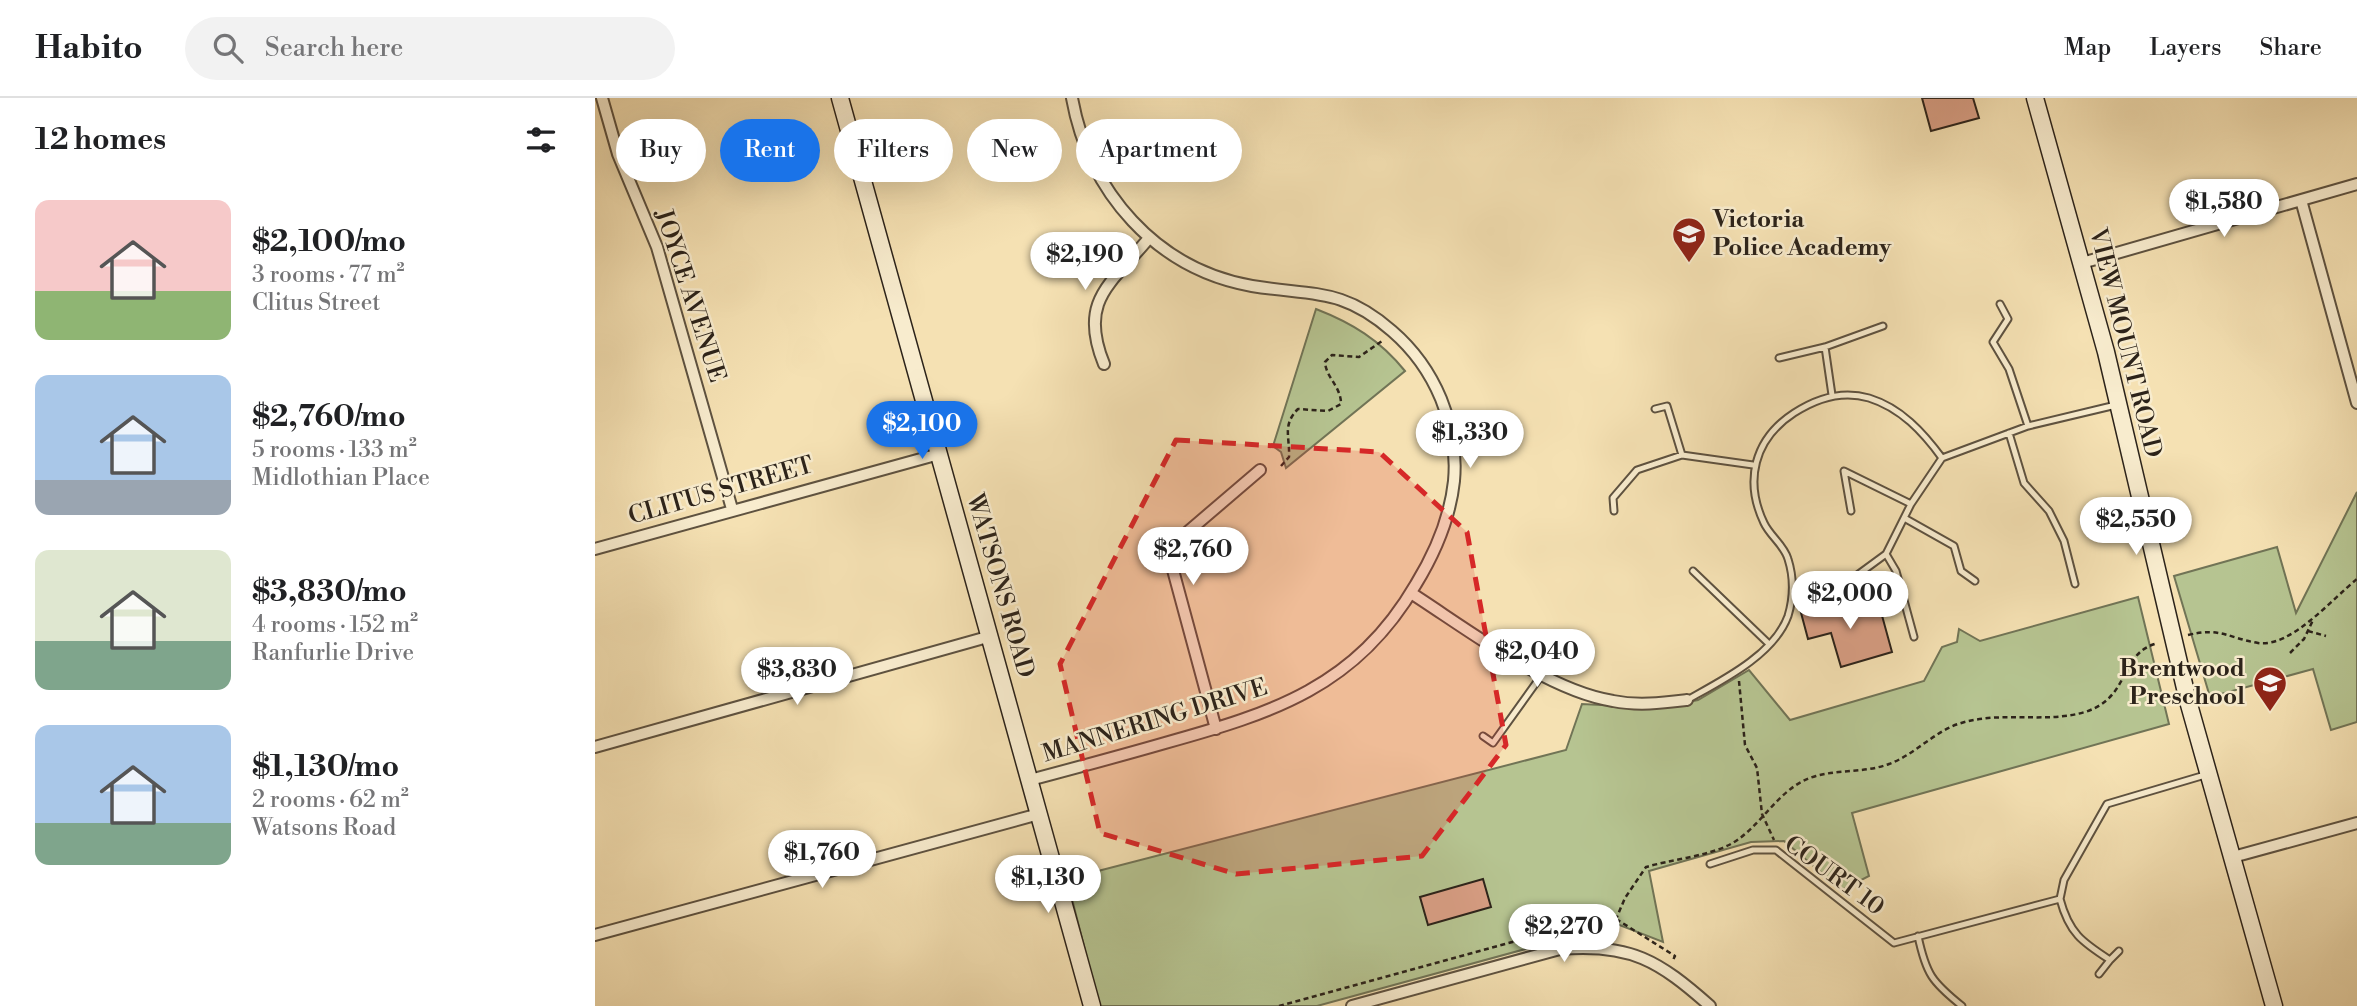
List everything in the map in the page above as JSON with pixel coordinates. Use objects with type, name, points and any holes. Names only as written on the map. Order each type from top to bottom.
[{"type":"street","name":"JOYCE AVENUE","points":[[602,98],[618,154],[657,247],[732,509]]},
{"type":"street","name":"WATSONS ROAD","points":[[840,98],[1092,1006]]},
{"type":"street","name":"MANNERING DRIVE","points":[[1030,780],[1216,729],[1269,712],[1315,689],[1369,646],[1411,593],[1438,543],[1452,493],[1455,471],[1449,423],[1443,403],[1423,365],[1391,330],[1347,302],[1302,289],[1256,286],[1214,276],[1149,238],[1122,211],[1098,176],[1081,140],[1072,98]]},
{"type":"street","name":"VIEW MOUNT ROAD","points":[[2035,98],[2083,263],[2208,774],[2274,1006]]},
{"type":"street","points":[[2083,263],[2357,184]]},
{"type":"street","points":[[2301,200],[2357,403]]},
{"type":"street","points":[[1104,363],[1093,333],[1095,306],[1149,238]]},
{"type":"street","name":"CLITUS STREET","points":[[595,549],[939,454]]},
{"type":"street","points":[[1216,729],[1170,559],[1177,541],[1260,470]]},
{"type":"street","points":[[1411,593],[1570,689],[1611,701],[1641,704],[1687,699]]},
{"type":"street","points":[[595,747],[991,636]]},
{"type":"street","points":[[596,932],[1039,814]]},
{"type":"street","points":[[2233,857],[2357,823]]},
{"type":"street","points":[[1352,1006],[1560,949],[1587,947],[1646,957],[1710,1006]]},
{"type":"lane","points":[[2000,304],[2008,319],[1993,342],[2009,369],[2028,426]]},
{"type":"lane","points":[[1779,358],[1825,347],[1883,326]]},
{"type":"lane","points":[[1825,347],[1832,395]]},
{"type":"lane","points":[[1687,699],[1737,671],[1769,644],[1787,618],[1794,588],[1787,555],[1765,525],[1755,497],[1753,465],[1762,445],[1778,423],[1807,404],[1832,395],[1868,398],[1896,411],[1924,433],[1942,458]]},
{"type":"lane","points":[[1794,588],[1825,588],[1856,576],[1886,554],[1906,519],[1911,503],[1942,458],[2028,426],[2119,404]]},
{"type":"lane","points":[[1655,409],[1667,406],[1682,455]]},
{"type":"lane","points":[[2009,433],[2024,483],[2049,511],[2064,541],[2075,583]]},
{"type":"lane","points":[[1614,512],[1613,498],[1637,470],[1682,455],[1753,465]]},
{"type":"lane","points":[[1851,511],[1844,471],[1911,503]]},
{"type":"lane","points":[[1906,519],[1954,546],[1961,572],[1975,581]]},
{"type":"lane","points":[[1886,554],[1896,571],[1914,637]]},
{"type":"lane","points":[[1693,571],[1769,644]]},
{"type":"lane","points":[[1483,736],[1493,743],[1543,674]]},
{"type":"lane","points":[[2110,960],[2083,942],[2066,923],[2060,900],[2064,880],[2107,804],[2208,774]]},
{"type":"lane","name":"COURT 10","points":[[1710,864],[1753,850],[1776,849],[1894,943],[1918,936]]},
{"type":"lane","points":[[1962,1006],[1934,983],[1925,966],[1918,936],[2060,900]]},
{"type":"lane","points":[[2099,974],[2119,951]]},
{"type":"path","points":[[1281,466],[1289,457],[1286,429],[1290,417],[1299,409],[1328,411],[1341,404],[1341,393],[1326,372],[1325,362],[1332,355],[1359,357],[1381,341]]},
{"type":"path","points":[[1616,919],[1625,898],[1646,867],[1729,845],[1792,788],[1814,776],[1840,771],[1867,772],[1892,763],[1957,724],[2004,716],[2058,717],[2086,712],[2112,699],[2136,652],[2146,646],[2216,631],[2259,643],[2270,643],[2287,636],[2315,617],[2357,579]]},
{"type":"path","points":[[2290,653],[2308,631],[2315,617]]},
{"type":"path","points":[[2308,631],[2326,636]]},
{"type":"path","points":[[1737,671],[1745,745],[1757,768],[1762,814],[1776,849]]},
{"type":"path","points":[[1279,1006],[1607,916],[1675,956],[1666,972]]},
{"type":"highlighted area","points":[[1176,440],[1379,452],[1467,532],[1506,745],[1422,856],[1236,874],[1100,833],[1060,664]]},
{"type":"green space","points":[[1316,309],[1365,334],[1386,350],[1405,371],[1286,468],[1281,452],[1273,446]]},
{"type":"green space","points":[[2357,492],[2357,722],[2331,730],[2313,669],[2210,697],[2174,576],[2277,547],[2296,613]]},
{"type":"green space","points":[[2138,597],[2169,724],[1852,813],[1869,876],[1842,890],[1784,841],[1751,842],[1649,871],[1663,942],[1617,924],[1317,1006],[1099,1006],[1067,879],[1566,750],[1582,704],[1659,708],[1698,700],[1749,670],[1790,720],[1924,681],[1942,647],[1957,642],[1959,629],[1980,641]]},
{"type":"building","points":[[1922,98],[1973,98],[1979,118],[1931,131]]},
{"type":"building","points":[[1827,601],[1831,614],[1878,601],[1892,652],[1841,667],[1831,633],[1808,639],[1800,609]]},
{"type":"building","points":[[1483,879],[1491,907],[1428,925],[1420,897]]},
{"type":"place","name":"Victoria Police Academy","points":[[1689,264]]},
{"type":"place","name":"Brentwood Preschool","points":[[2270,713]]}]
